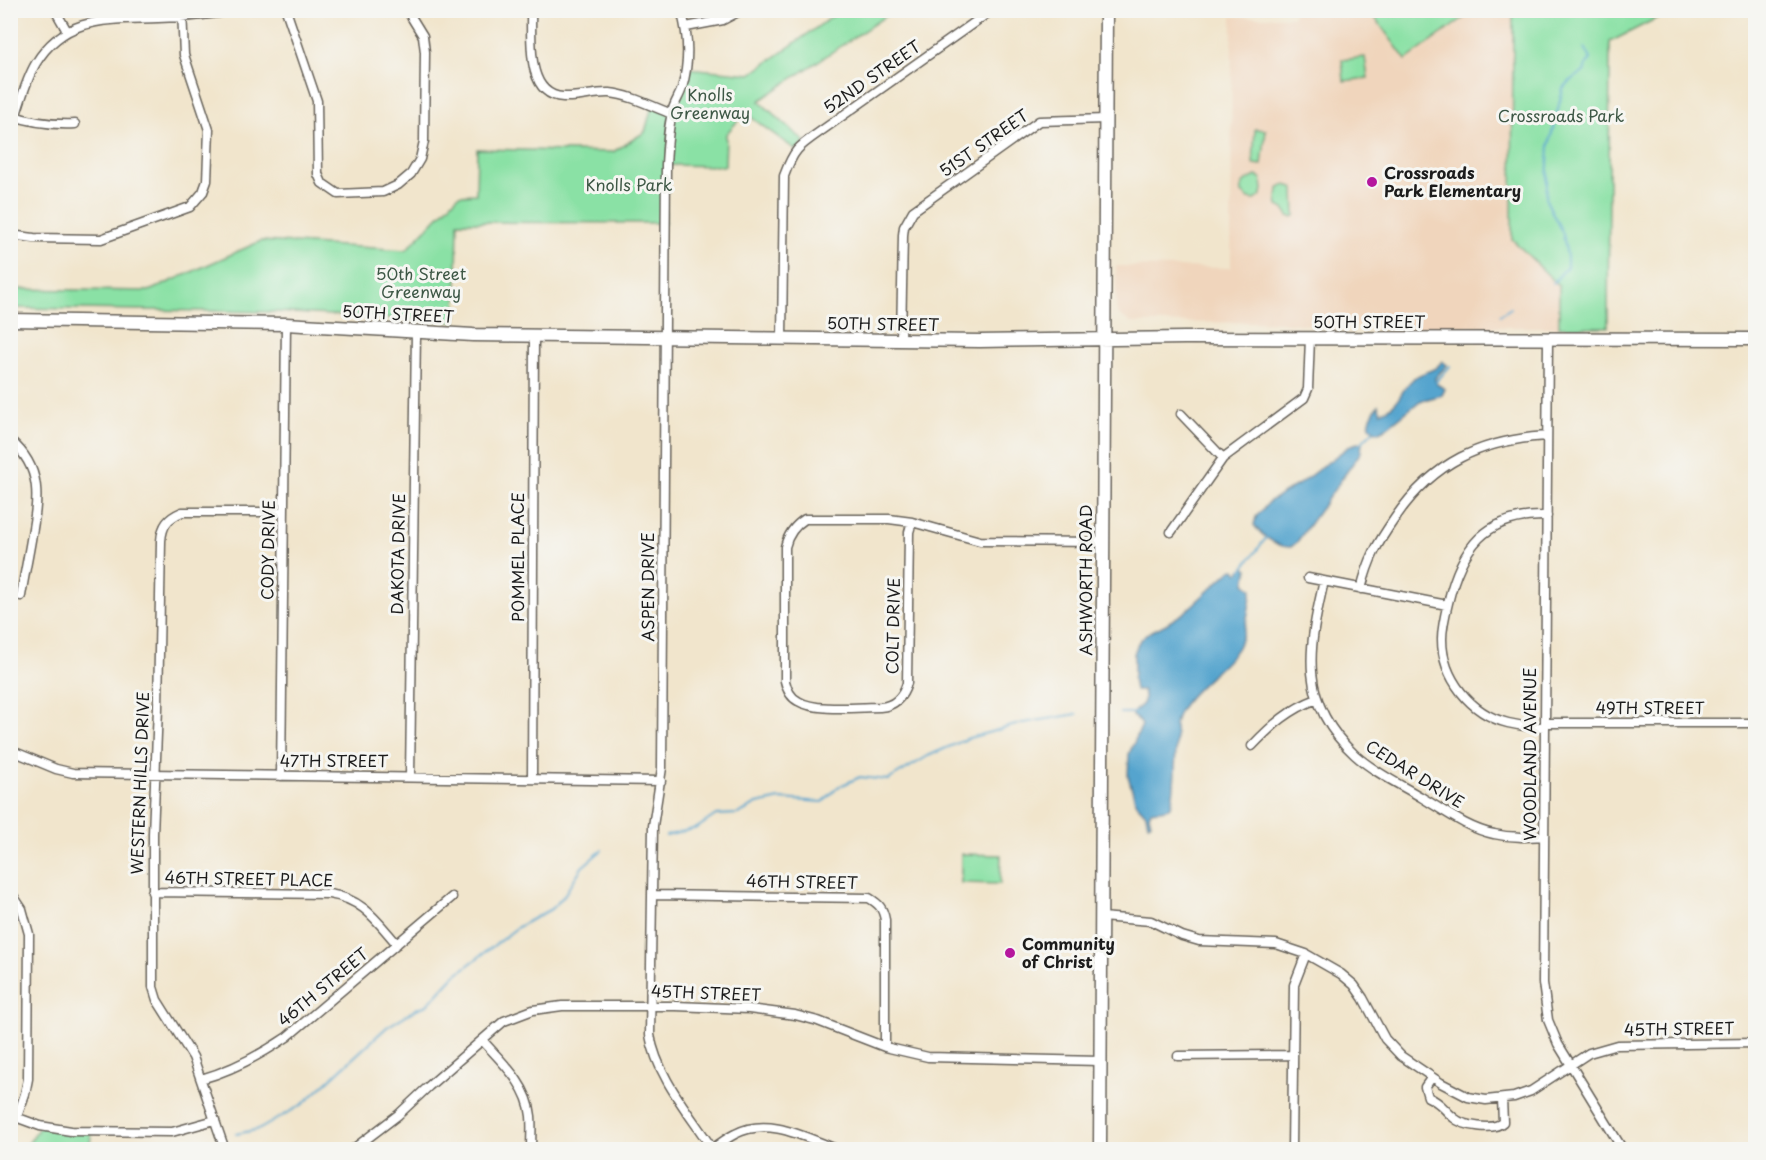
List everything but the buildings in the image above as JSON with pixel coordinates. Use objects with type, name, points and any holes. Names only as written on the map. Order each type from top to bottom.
[{"type":"main road","name":"ASHWORTH ROAD","points":[[1100,1149],[1106,10]]},
{"type":"main road","name":"50TH STREET","points":[[10,320],[286,324],[534,336],[782,339],[1755,339]]},
{"type":"street","points":[[55,10],[67,31]]},
{"type":"street","points":[[10,131],[13,116],[35,65],[51,44],[67,31],[87,22],[99,20],[235,10]]},
{"type":"street","points":[[286,10],[317,101],[318,174],[322,183],[329,189],[345,195],[382,192],[398,185],[411,174],[420,159],[423,148],[425,52],[423,36],[407,10]]},
{"type":"street","points":[[531,10],[535,76],[549,93],[562,97],[618,94],[672,114]]},
{"type":"street","name":"ASPEN DRIVE","points":[[681,10],[688,44],[687,68],[672,114],[666,165],[661,781],[653,826],[650,1006],[653,1051],[664,1074],[712,1149]]},
{"type":"street","points":[[686,27],[723,20],[742,10]]},
{"type":"street","name":"52ND STREET","points":[[782,339],[784,176],[792,155],[799,147],[992,10]]},
{"type":"street","points":[[10,235],[34,238],[101,239],[190,207],[203,192],[207,181],[208,130],[184,55],[182,14]]},
{"type":"street","points":[[13,116],[28,122],[52,125],[75,124]]},
{"type":"street","name":"51ST STREET","points":[[901,340],[903,235],[909,217],[920,206],[1039,121],[1106,119]]},
{"type":"street","name":"CODY DRIVE","points":[[281,776],[286,324]]},
{"type":"street","name":"DAKOTA DRIVE","points":[[410,777],[416,332]]},
{"type":"street","name":"POMMEL PLACE","points":[[532,779],[534,336]]},
{"type":"street","points":[[1171,532],[1223,458],[1304,398],[1308,389],[1310,338]]},
{"type":"street","name":"WOODLAND AVENUE","points":[[1548,339],[1543,983],[1545,1008],[1558,1044],[1623,1149]]},
{"type":"street","points":[[1181,414],[1223,458]]},
{"type":"street","points":[[1361,589],[1369,559],[1376,545],[1404,505],[1429,478],[1443,467],[1475,450],[1509,440],[1547,436]]},
{"type":"street","points":[[10,440],[27,458],[37,486],[36,509],[21,596]]},
{"type":"street","name":"WESTERN HILLS DRIVE","points":[[225,1149],[193,1058],[156,1000],[152,973],[154,775],[158,708],[162,530],[172,517],[182,512],[283,512]]},
{"type":"street","name":"49TH STREET","points":[[1547,516],[1516,518],[1499,524],[1477,540],[1465,554],[1456,570],[1442,641],[1451,677],[1461,693],[1474,706],[1507,723],[1545,725],[1755,723]]},
{"type":"street","name":"COLT DRIVE","points":[[805,519],[889,519],[912,522],[909,532],[907,682],[901,697],[888,707],[820,707],[800,703],[788,691],[785,681],[785,547],[791,532],[805,519]]},
{"type":"street","points":[[912,522],[980,541],[1103,542]]},
{"type":"street","points":[[1308,578],[1448,605]]},
{"type":"street","name":"CEDAR DRIVE","points":[[1324,581],[1311,647],[1311,673],[1317,699],[1337,736],[1356,756],[1378,772],[1470,826],[1491,834],[1511,837],[1544,836]]},
{"type":"street","points":[[1252,746],[1280,718],[1303,704],[1317,699]]},
{"type":"street","name":"47TH STREET","points":[[10,750],[56,769],[73,773],[661,781]]},
{"type":"street","points":[[10,891],[22,909],[30,946],[28,1079],[25,1094],[14,1116],[40,1126],[65,1131],[134,1133],[172,1132],[215,1120]]},
{"type":"street","name":"46TH STREET PLACE","points":[[152,892],[341,896],[364,907],[397,944]]},
{"type":"street","name":"46TH STREET","points":[[652,895],[869,898],[879,903],[885,920],[885,1047]]},
{"type":"street","name":"46TH STREET","points":[[201,1079],[222,1073],[263,1054],[287,1037],[452,897]]},
{"type":"street","name":"45TH STREET","points":[[1101,917],[1150,921],[1199,941],[1276,944],[1305,954],[1341,974],[1354,985],[1390,1046],[1401,1056],[1468,1097],[1486,1100],[1514,1097],[1531,1091],[1589,1053],[1617,1045],[1755,1043]]},
{"type":"street","points":[[1292,1149],[1294,985],[1305,954]]},
{"type":"street","name":"45TH STREET","points":[[354,1149],[398,1115],[504,1021],[540,1009],[562,1006],[650,1006],[772,1011],[818,1021],[909,1054],[945,1059],[1100,1061]]},
{"type":"street","points":[[483,1040],[508,1068],[524,1092],[531,1116],[531,1149]]},
{"type":"street","points":[[1178,1056],[1293,1055]]},
{"type":"street","points":[[1432,1077],[1425,1087],[1428,1097],[1440,1103],[1452,1117],[1459,1121],[1486,1126],[1500,1125],[1504,1115],[1502,1099]]},
{"type":"street","points":[[712,1149],[742,1131],[758,1127],[774,1127],[790,1131],[838,1149]]},
{"type":"shaded area","name":"Crossroads Park Elementary","points":[[1294,10],[1513,11],[1512,239],[1559,286],[1559,327],[1328,327],[1278,322],[1132,323],[1119,315],[1116,308],[1116,266],[1231,268],[1232,17],[1293,17]]},
{"type":"green space","points":[[840,11],[893,11],[759,101],[805,142],[796,150],[745,113],[726,134],[725,166],[666,165],[665,223],[458,222],[456,322],[276,312],[11,308],[11,289],[149,291],[261,241],[406,250],[459,195],[476,194],[477,149],[613,152],[645,132],[652,106],[672,113],[687,68],[751,74]]},
{"type":"green space","points":[[1370,11],[1473,11],[1406,60]]},
{"type":"green space","name":"Crossroads Park","points":[[1513,11],[1671,11],[1610,42],[1608,327],[1559,327],[1559,286],[1512,239]]},
{"type":"green space","points":[[1365,57],[1368,78],[1344,81],[1342,60]]},
{"type":"green space","points":[[1255,129],[1266,130],[1262,165],[1253,164]]},
{"type":"green space","points":[[1256,176],[1261,178],[1262,193],[1255,200],[1249,199],[1242,193],[1242,186]]},
{"type":"green space","points":[[1285,185],[1293,187],[1294,190],[1295,216],[1292,217],[1278,206],[1278,189]]},
{"type":"green space","points":[[961,854],[1001,855],[1000,884],[961,883]]},
{"type":"green space","points":[[40,1126],[91,1132],[90,1149],[24,1150]]},
{"type":"water","points":[[1442,361],[1447,365],[1435,378],[1435,383],[1445,389],[1442,395],[1420,401],[1379,432],[1371,428],[1370,421],[1378,405],[1381,412],[1388,409],[1413,379],[1436,367]]},
{"type":"water","points":[[1362,442],[1361,452],[1297,542],[1291,547],[1275,543],[1257,529],[1254,525],[1256,517],[1270,501],[1299,484],[1351,445]]},
{"type":"water","points":[[1245,567],[1248,569],[1245,583],[1252,589],[1241,641],[1231,657],[1198,688],[1180,711],[1175,723],[1172,803],[1168,808],[1151,811],[1149,815],[1151,823],[1148,824],[1146,814],[1136,803],[1128,776],[1129,754],[1142,725],[1132,716],[1144,700],[1143,690],[1135,690],[1133,678],[1134,654],[1138,643],[1146,634],[1184,613],[1231,570],[1235,569],[1238,573]]},
{"type":"waterway","points":[[1553,283],[1567,267],[1567,257],[1563,234],[1546,200],[1549,145],[1563,89],[1572,79],[1584,72],[1591,59],[1585,48]]},
{"type":"waterway","points":[[1500,315],[1511,308]]},
{"type":"waterway","points":[[1434,384],[1450,366]]},
{"type":"waterway","points":[[1360,444],[1373,431]]},
{"type":"waterway","points":[[1242,570],[1269,534]]},
{"type":"waterway","points":[[1121,713],[1134,713]]},
{"type":"waterway","points":[[666,836],[697,828],[716,815],[738,814],[757,804],[780,799],[823,802],[838,787],[860,777],[888,780],[928,756],[969,738],[1023,723],[1077,714]]},
{"type":"waterway","points":[[236,1134],[260,1129],[303,1104],[387,1027],[427,1005],[454,976],[518,927],[551,909],[563,897],[582,867],[602,850]]},
{"type":"waterway","points":[[172,1150],[208,1141]]},
{"type":"place","name":"Crossroads Park Elementary","points":[[1372,182]]},
{"type":"place","name":"Community of Christ","points":[[1010,953]]},
{"type":"park label","name":"Knolls Greenway","points":[[710,104]]},
{"type":"park label","name":"Knolls Park","points":[[629,185]]},
{"type":"park label","name":"50th Street Greenway","points":[[421,283]]}]
